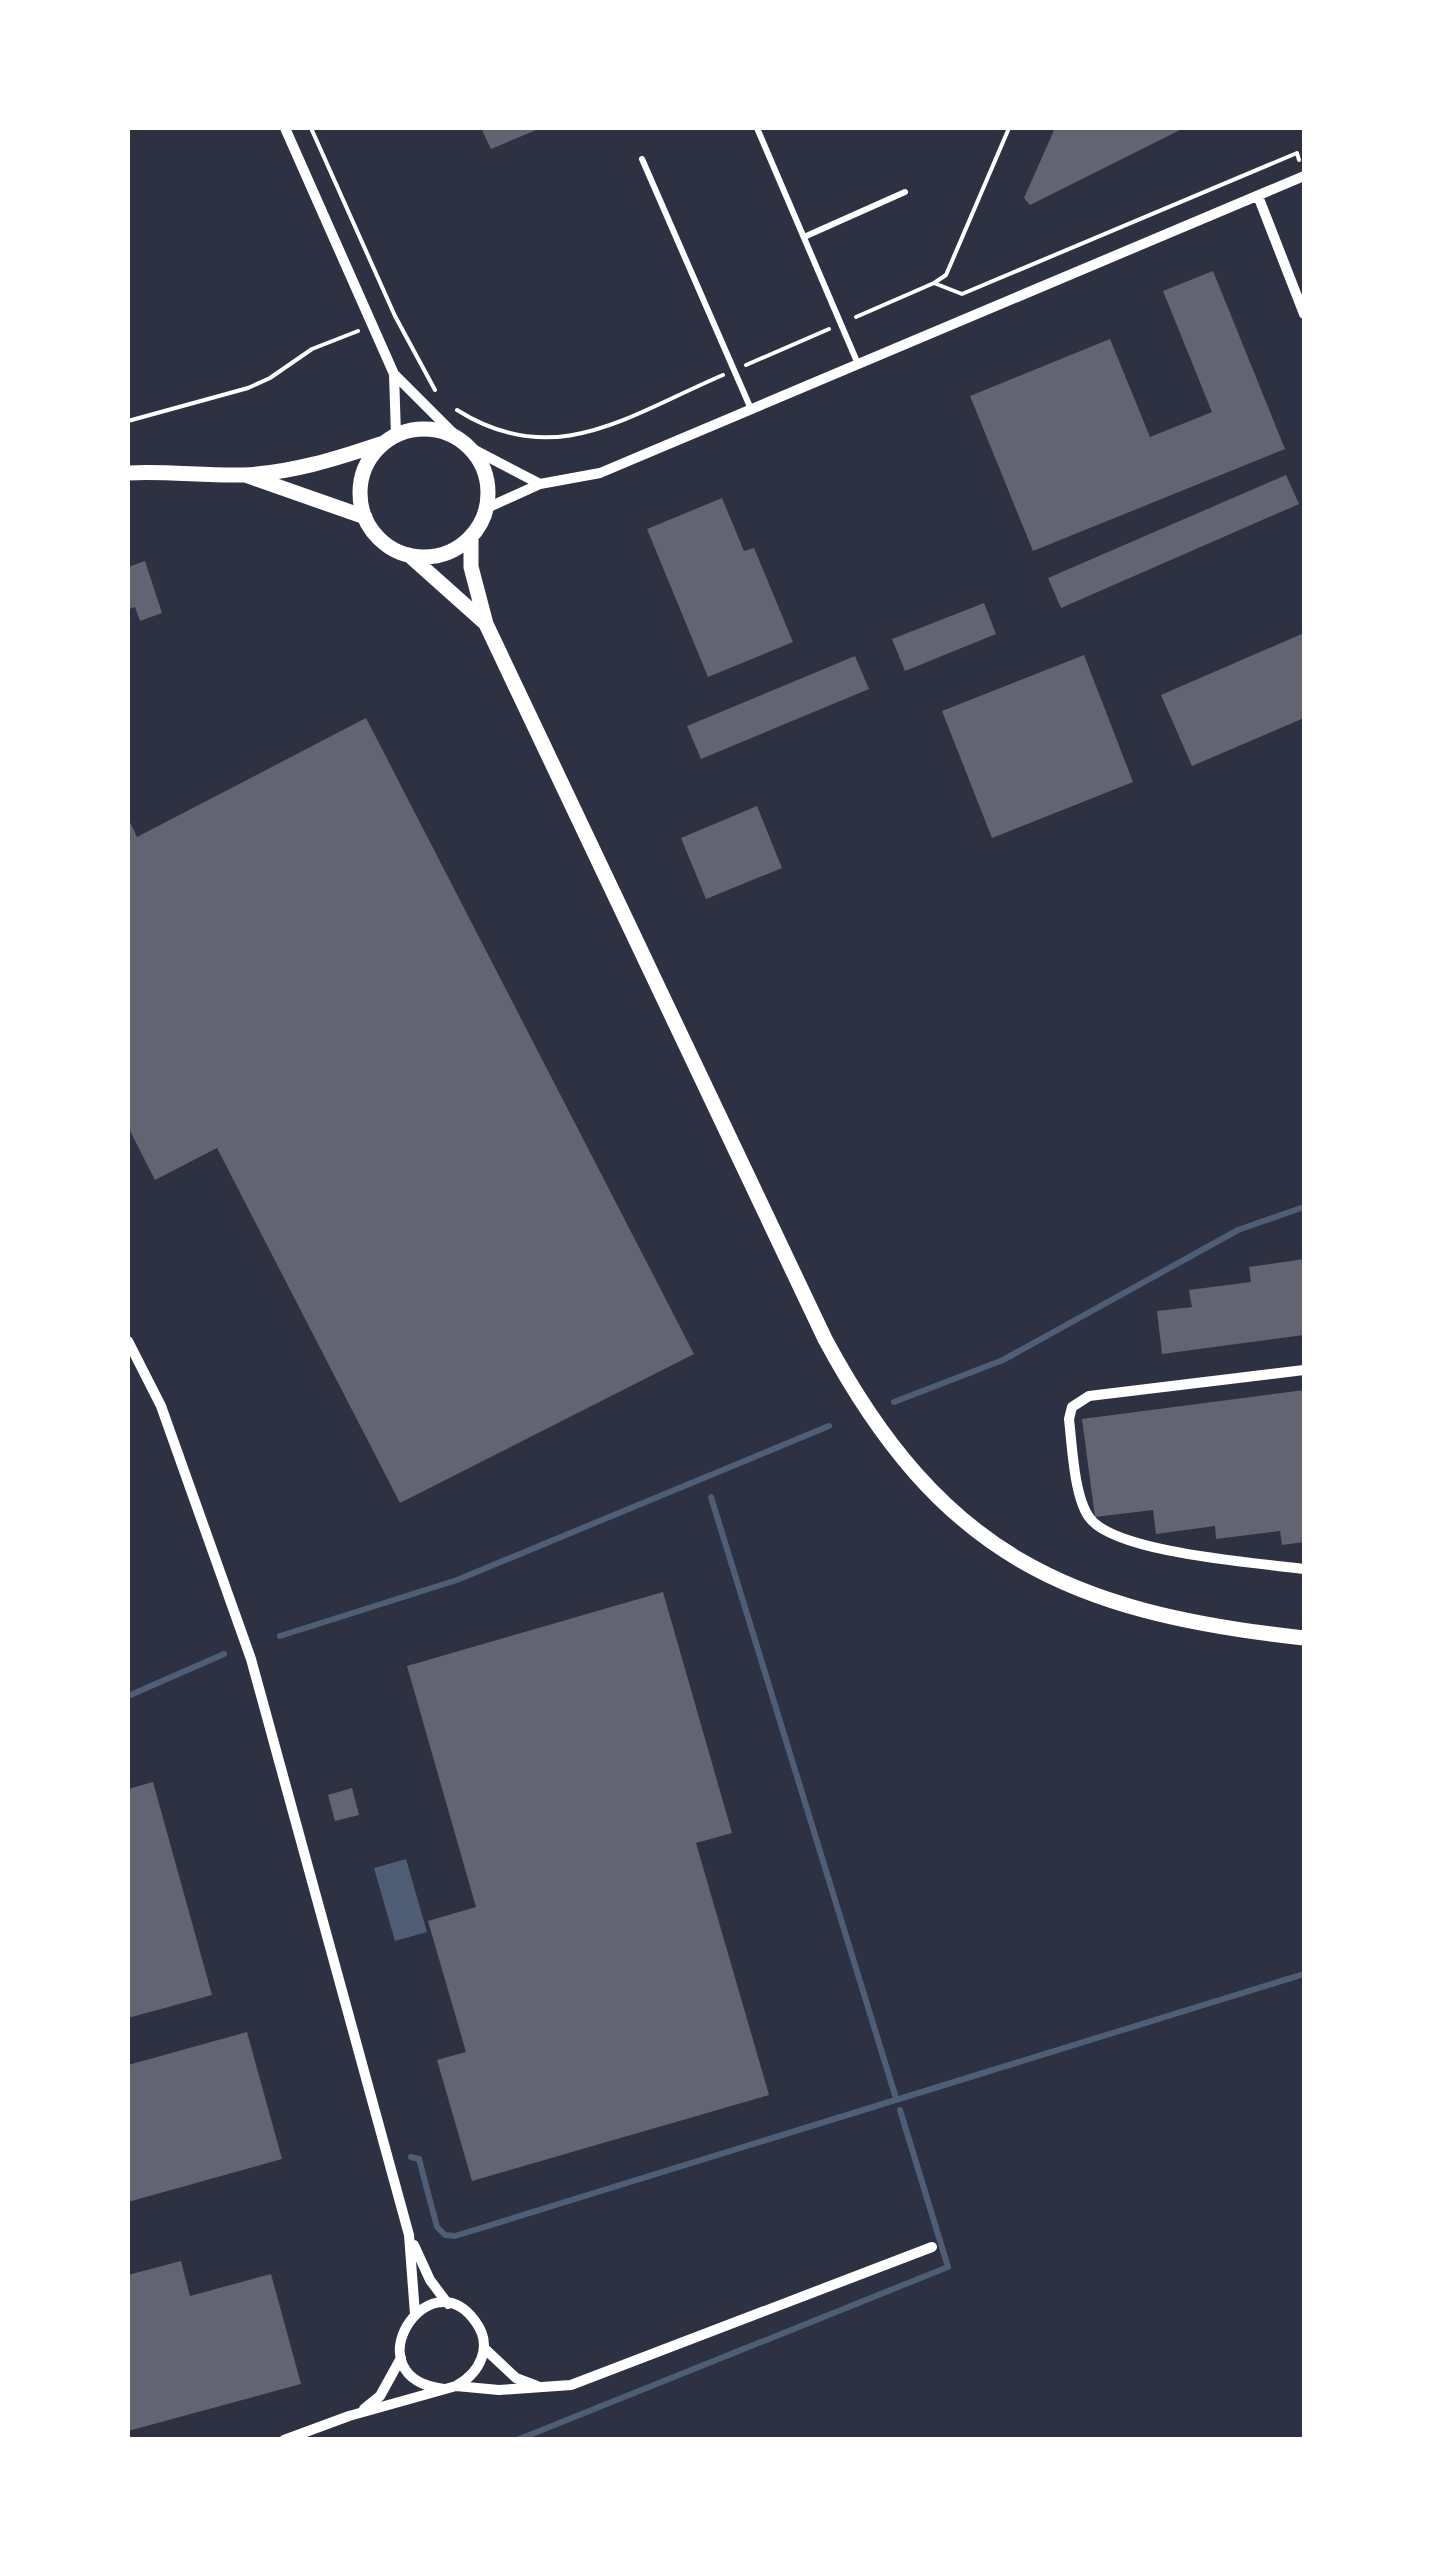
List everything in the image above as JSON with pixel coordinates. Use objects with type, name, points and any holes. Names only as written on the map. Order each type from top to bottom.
[{"type":"street","points":[[285,128],[394,374],[463,442],[486,475],[487,508],[471,536],[443,554],[426,557],[391,548],[365,518],[360,498],[362,477],[370,459],[390,439],[394,374]]},
{"type":"street","points":[[487,508],[540,484],[600,473],[1304,176]]},
{"type":"street","points":[[1258,196],[1304,314]]},
{"type":"street","points":[[128,473],[244,475],[324,462],[416,429],[437,430],[540,484]]},
{"type":"street","points":[[244,475],[302,492],[365,518]]},
{"type":"street","points":[[471,536],[472,567],[486,624],[820,1328],[868,1413],[906,1465],[972,1527],[1028,1564],[1078,1590],[1177,1620],[1304,1638]]},
{"type":"street","points":[[409,555],[486,624]]},
{"type":"street","points":[[128,1341],[161,1406],[251,1659],[409,2235],[424,2270],[448,2304]]},
{"type":"street","points":[[1304,1370],[1089,1396],[1076,1403],[1069,1419],[1081,1500],[1086,1515],[1097,1527],[1125,1540],[1179,1552],[1304,1569]]},
{"type":"street","points":[[409,2235],[415,2314]]},
{"type":"street","points":[[401,2358],[417,2381],[450,2387],[571,2386],[932,2247]]},
{"type":"street","points":[[284,2440],[349,2416],[450,2387],[476,2372],[484,2348],[478,2324],[460,2308],[448,2304],[434,2304],[415,2314],[402,2330],[401,2358],[380,2396],[349,2416]]},
{"type":"street","points":[[484,2348],[516,2378],[542,2389]]},
{"type":"lane","points":[[757,128],[858,364]]},
{"type":"lane","points":[[642,158],[751,410]]},
{"type":"lane","points":[[804,237],[905,192]]},
{"type":"path","points":[[311,128],[394,316],[439,396]]},
{"type":"path","points":[[448,403],[480,425],[506,434],[550,440],[594,431],[934,284],[946,275],[1009,128]]},
{"type":"path","points":[[934,284],[962,294],[1296,153],[1300,163]]},
{"type":"path","points":[[128,421],[248,388],[312,349],[394,316]]},
{"type":"water","points":[[406,1859],[427,1932],[395,1941],[374,1868]]},
{"type":"building","points":[[481,128],[541,128],[491,149]]},
{"type":"building","points":[[1055,128],[1184,128],[1030,205],[1024,198]]},
{"type":"building","points":[[1213,271],[1285,449],[1033,551],[970,396],[1110,339],[1150,437],[1212,412],[1163,291]]},
{"type":"building","points":[[1286,475],[1299,504],[1061,608],[1048,578]]},
{"type":"building","points":[[722,498],[744,551],[754,548],[793,642],[708,677],[647,529]]},
{"type":"building","points":[[145,561],[162,613],[140,621],[135,607],[128,609],[128,567]]},
{"type":"building","points":[[984,603],[996,634],[905,671],[892,639]]},
{"type":"building","points":[[1304,633],[1304,718],[1192,766],[1161,695]]},
{"type":"building","points":[[1084,655],[1133,782],[992,838],[942,711]]},
{"type":"building","points":[[855,656],[869,689],[701,759],[687,726]]},
{"type":"building","points":[[366,718],[694,1354],[400,1503],[217,1148],[155,1180],[128,1127],[128,818],[137,837]]},
{"type":"building","points":[[757,806],[782,868],[706,899],[681,838]]},
{"type":"building","points":[[1304,1259],[1304,1335],[1162,1354],[1157,1311],[1192,1307],[1189,1290],[1251,1282],[1249,1267]]},
{"type":"building","points":[[1304,1390],[1304,1542],[1282,1545],[1280,1531],[1216,1539],[1215,1526],[1156,1534],[1153,1510],[1095,1517],[1082,1419]]},
{"type":"building","points":[[663,1592],[732,1833],[696,1843],[769,2095],[472,2181],[437,2060],[466,2052],[428,1921],[476,1907],[407,1666]]},
{"type":"building","points":[[153,1782],[212,1995],[128,2018],[128,1789]]},
{"type":"building","points":[[352,1788],[359,1815],[335,1821],[328,1795]]},
{"type":"building","points":[[247,2032],[282,2159],[128,2202],[128,2065]]},
{"type":"building","points":[[181,2261],[190,2296],[271,2274],[301,2384],[128,2431],[128,2275]]},
{"type":"waterway","points":[[894,1402],[1003,1360],[1238,1230],[1304,1207]]},
{"type":"waterway","points":[[280,1636],[457,1580],[829,1426]]},
{"type":"waterway","points":[[711,1497],[895,2095]]},
{"type":"waterway","points":[[128,1696],[224,1654]]},
{"type":"waterway","points":[[411,2157],[419,2159],[437,2227],[445,2235],[455,2236],[1304,1974]]},
{"type":"waterway","points":[[517,2440],[948,2267],[900,2110]]}]
